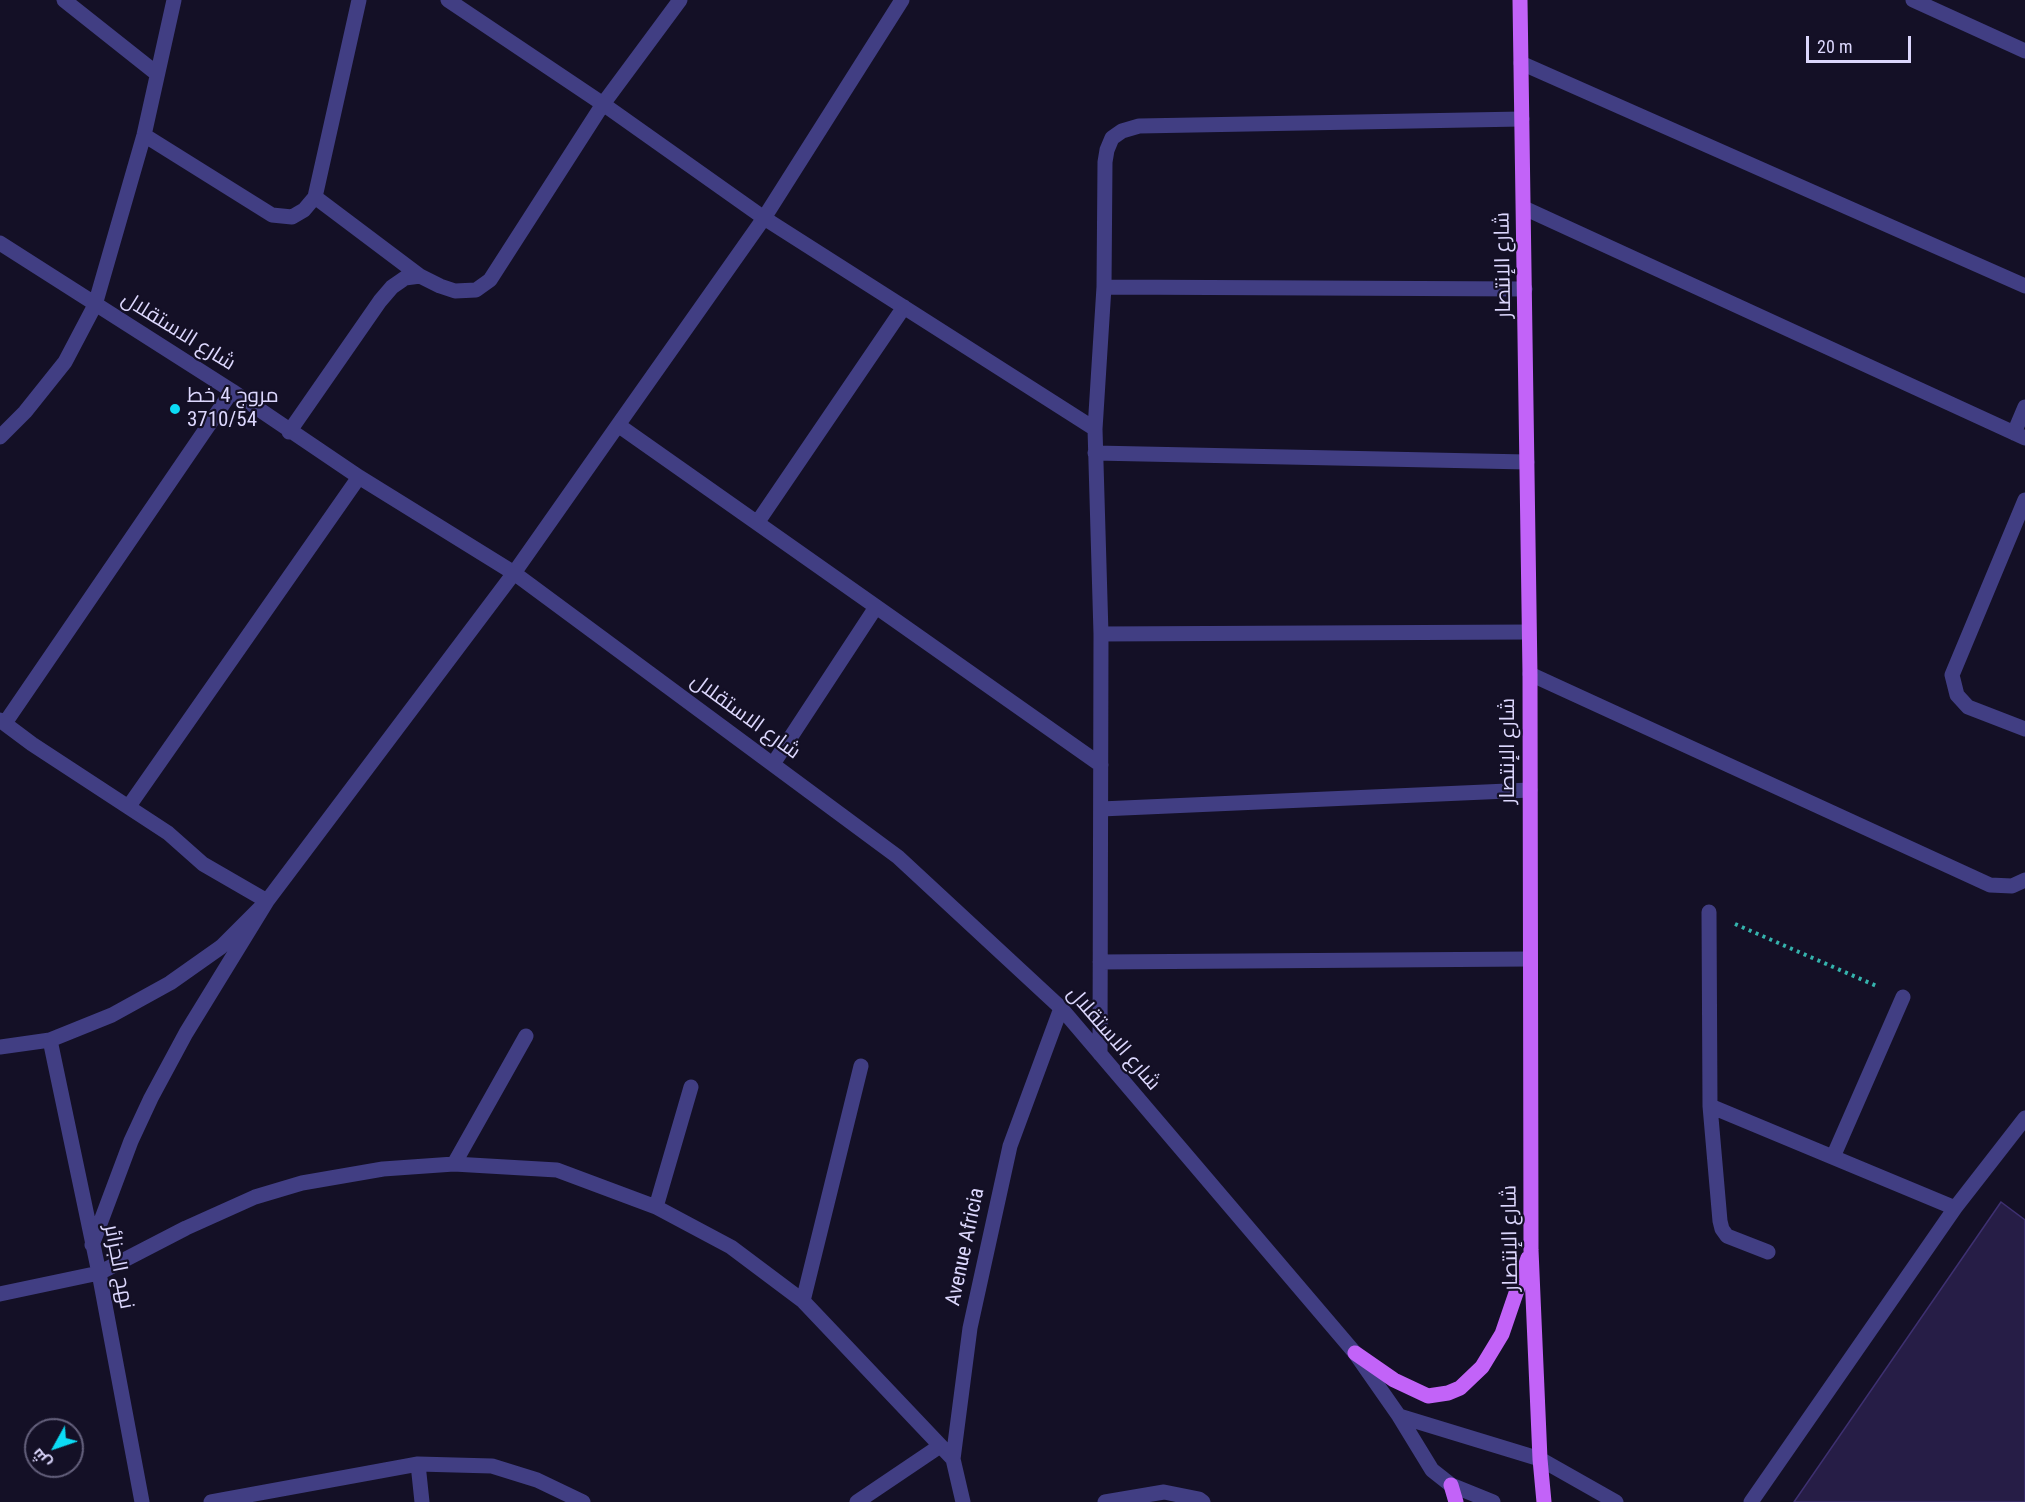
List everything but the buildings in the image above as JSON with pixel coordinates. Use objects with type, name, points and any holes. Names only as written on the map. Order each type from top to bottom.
[{"type":"main road","name":"شارع الإنتصار","points":[[1520,0],[1530,674],[1530,1250],[1544,1502]]},
{"type":"main road","points":[[1356,1353],[1394,1380],[1428,1396],[1448,1393],[1460,1388],[1482,1367],[1502,1334],[1530,1250]]},
{"type":"main road","points":[[1451,1485],[1456,1502]]},
{"type":"street","points":[[64,0],[156,73]]},
{"type":"street","points":[[0,437],[25,412],[65,362],[95,305],[144,135],[174,0]]},
{"type":"street","points":[[144,135],[272,215],[292,217],[304,210],[315,197],[359,0]]},
{"type":"street","points":[[448,0],[603,104],[764,218],[1095,429]]},
{"type":"street","points":[[315,197],[420,276],[455,291],[476,290],[490,280],[603,104],[680,0]]},
{"type":"street","points":[[93,1245],[132,1141],[152,1098],[186,1033],[267,901],[514,573],[764,218],[902,0]]},
{"type":"street","points":[[1913,0],[2025,51]]},
{"type":"street","points":[[1521,63],[2025,286]]},
{"type":"street","points":[[1100,1054],[1101,634],[1095,429],[1104,287],[1105,162],[1112,138],[1122,131],[1139,126],[1522,119]]},
{"type":"street","points":[[1524,208],[2020,436],[2025,407]]},
{"type":"street","name":"شارع الاستقلال","points":[[0,243],[232,391],[289,432],[359,477],[514,573],[898,857],[1061,1008],[1356,1353],[1432,1470],[1451,1485]]},
{"type":"street","points":[[289,432],[380,301],[392,287],[405,278],[420,276]]},
{"type":"street","points":[[1104,287],[1525,289]]},
{"type":"street","points":[[758,523],[904,307]]},
{"type":"street","points":[[232,391],[3,722],[32,744],[168,832],[203,864],[267,901]]},
{"type":"street","points":[[618,425],[1101,765]]},
{"type":"street","points":[[1095,453],[1527,462]]},
{"type":"street","points":[[129,806],[359,477]]},
{"type":"street","points":[[2025,500],[1952,675],[1956,695],[1968,707],[2025,729]]},
{"type":"street","points":[[773,764],[876,607]]},
{"type":"street","points":[[1101,634],[1529,632]]},
{"type":"street","points":[[1530,674],[1990,885],[2012,886],[2025,880]]},
{"type":"street","points":[[1101,809],[1530,790]]},
{"type":"street","points":[[0,1047],[50,1040],[112,1016],[170,983],[221,948],[267,901]]},
{"type":"street","points":[[1709,912],[1710,1106],[1722,1229],[1728,1236],[1768,1252]]},
{"type":"street","points":[[1100,962],[1530,959]]},
{"type":"street","points":[[1833,1157],[1903,997]]},
{"type":"street","name":"Avenue Africia","points":[[963,1502],[953,1459],[970,1328],[1010,1146],[1061,1008]]},
{"type":"street","points":[[454,1164],[526,1036]]},
{"type":"street","name":"نهج الجزائر","points":[[50,1040],[99,1274],[142,1502]]},
{"type":"street","points":[[803,1301],[861,1066]]},
{"type":"street","points":[[656,1208],[691,1087]]},
{"type":"street","points":[[1710,1106],[1955,1208]]},
{"type":"street","points":[[1750,1502],[1955,1208],[2025,1118]]},
{"type":"street","points":[[0,1294],[99,1274],[196,1224],[255,1197],[292,1186],[382,1169],[454,1164],[557,1170],[656,1208],[731,1247],[803,1301],[953,1459]]},
{"type":"street","points":[[1399,1416],[1540,1459],[1616,1502]]},
{"type":"street","points":[[857,1502],[940,1446]]},
{"type":"street","points":[[418,1464],[422,1502]]},
{"type":"street","points":[[211,1502],[418,1464],[492,1466],[537,1480],[583,1502]]},
{"type":"street","points":[[1451,1485],[1493,1502]]},
{"type":"street","points":[[1105,1502],[1164,1492],[1200,1499],[1203,1502]]},
{"type":"path","points":[[1709,912],[1903,997]]},
{"type":"place","name":"مروج 4 خط 3710/54","points":[[175,409]]}]
